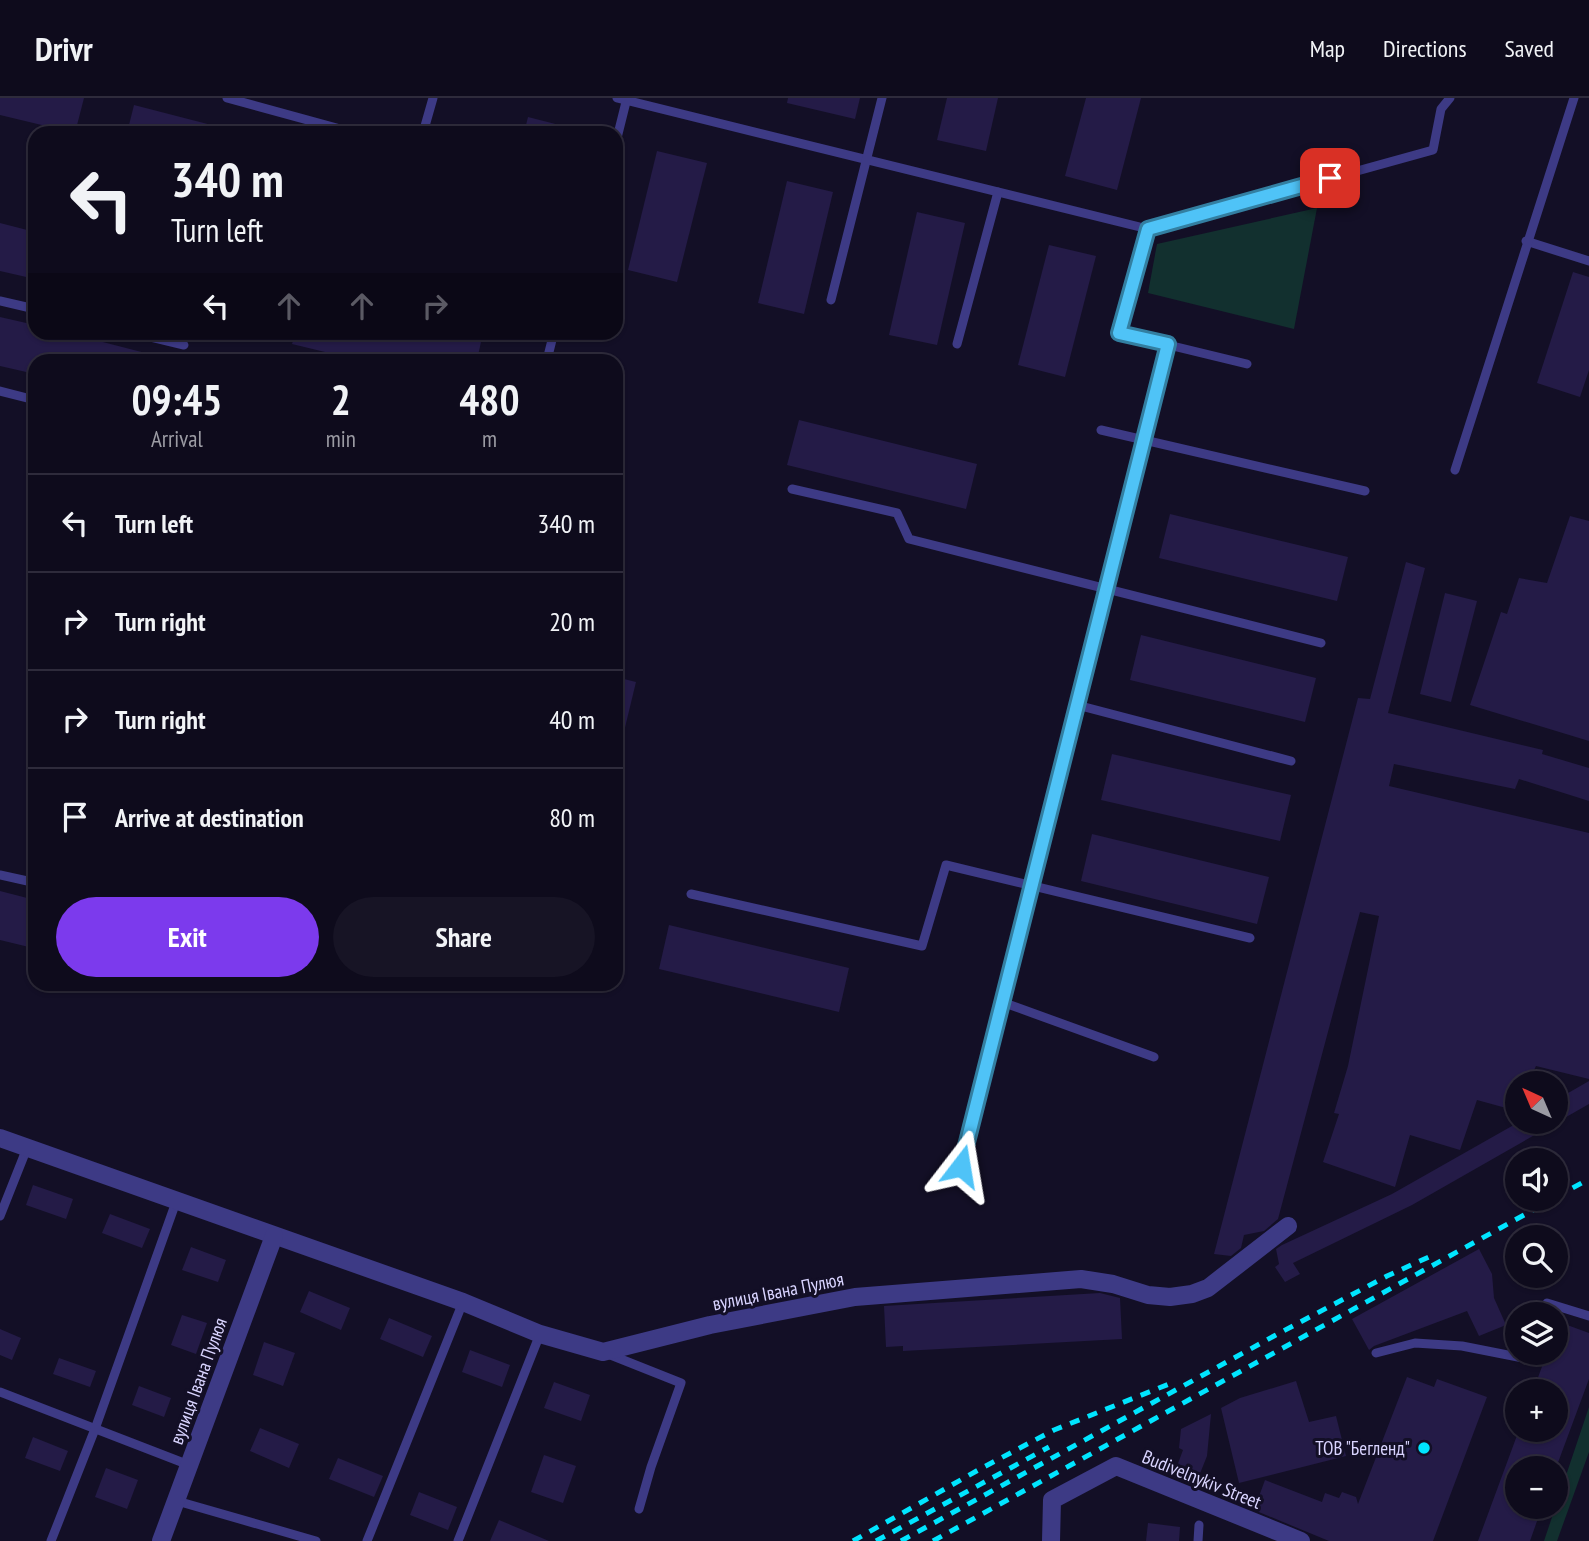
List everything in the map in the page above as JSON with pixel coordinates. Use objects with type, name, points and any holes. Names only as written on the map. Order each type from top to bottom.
[{"type":"street","points":[[0,1139],[463,1302],[541,1334],[603,1353]]},
{"type":"street","name":"вулиця Івана Пулюя","points":[[603,1353],[710,1325],[855,1297],[1081,1279],[1113,1284],[1148,1295],[1170,1297],[1192,1294],[1208,1288],[1288,1226]]},
{"type":"street","name":"вулиця Івана Пулюя","points":[[161,1541],[274,1236]]},
{"type":"street","name":"Budivelnykiv Street","points":[[1051,1541],[1052,1500],[1116,1466],[1301,1541]]},
{"type":"lane","points":[[227,98],[259,102],[333,126]]},
{"type":"lane","points":[[425,126],[433,98]]},
{"type":"lane","points":[[831,300],[882,98]]},
{"type":"lane","points":[[619,126],[623,99],[1148,229],[1433,150],[1441,109],[1450,98]]},
{"type":"lane","points":[[1455,470],[1526,241],[1574,98]]},
{"type":"lane","points":[[957,344],[998,192]]},
{"type":"lane","points":[[1148,229],[1119,333],[1247,364]]},
{"type":"lane","points":[[1526,241],[1589,261]]},
{"type":"lane","points":[[0,301],[28,307]]},
{"type":"lane","points":[[163,340],[184,345]]},
{"type":"lane","points":[[961,1166],[1168,344]]},
{"type":"lane","points":[[0,391],[28,398]]},
{"type":"lane","points":[[1101,430],[1365,491]]},
{"type":"lane","points":[[792,489],[897,513],[909,539],[1321,643]]},
{"type":"lane","points":[[1077,705],[1291,761]]},
{"type":"lane","points":[[691,894],[922,946],[946,864],[1250,939]]},
{"type":"lane","points":[[0,875],[28,881]]},
{"type":"lane","points":[[1002,1002],[1154,1057]]},
{"type":"lane","points":[[0,1216],[27,1148]]},
{"type":"lane","points":[[51,1541],[95,1429],[176,1202]]},
{"type":"lane","points":[[367,1541],[463,1302]]},
{"type":"lane","points":[[1568,1310],[1589,1316]]},
{"type":"lane","points":[[458,1541],[541,1334]]},
{"type":"lane","points":[[1376,1353],[1415,1343],[1462,1346],[1505,1354]]},
{"type":"lane","points":[[603,1353],[681,1383],[639,1509]]},
{"type":"lane","points":[[0,1392],[190,1465]]},
{"type":"lane","points":[[177,1500],[293,1538],[316,1541]]},
{"type":"lane","points":[[1198,1541],[1199,1525]]},
{"type":"green space","points":[[1317,208],[1294,329],[1148,293],[1157,244]]},
{"type":"green space","points":[[1589,1407],[1589,1452],[1568,1510],[1568,1470]]},
{"type":"green space","points":[[1551,1519],[1565,1519],[1557,1541],[1544,1541]]},
{"type":"building","points":[[0,98],[84,98],[77,126],[46,126],[0,115]]},
{"type":"building","points":[[788,98],[860,98],[855,119],[787,103]]},
{"type":"building","points":[[947,98],[998,98],[986,151],[937,140]]},
{"type":"building","points":[[1086,98],[1141,98],[1117,190],[1065,176]]},
{"type":"building","points":[[134,105],[215,126],[129,126]]},
{"type":"building","points":[[528,117],[563,126],[526,126]]},
{"type":"building","points":[[657,151],[707,163],[677,282],[628,270]]},
{"type":"building","points":[[787,181],[833,192],[804,314],[758,303]]},
{"type":"building","points":[[917,212],[965,223],[937,345],[889,335]]},
{"type":"building","points":[[0,223],[28,230],[28,277],[0,271]]},
{"type":"building","points":[[1049,245],[1096,256],[1065,377],[1018,365]]},
{"type":"building","points":[[1573,272],[1589,277],[1589,370],[1580,397],[1537,383]]},
{"type":"building","points":[[0,317],[28,323],[28,340],[95,340],[149,354],[28,354],[28,372],[0,366]]},
{"type":"building","points":[[293,340],[481,342],[478,354],[333,354],[292,344]]},
{"type":"building","points":[[799,420],[977,464],[966,509],[787,465]]},
{"type":"building","points":[[1170,514],[1348,557],[1337,601],[1159,558]]},
{"type":"building","points":[[1570,516],[1589,521],[1589,741],[1470,705],[1501,612],[1507,614],[1519,578],[1547,583]]},
{"type":"building","points":[[1406,562],[1425,568],[1388,713],[1543,750],[1542,754],[1589,768],[1589,801],[1519,779],[1515,789],[1394,764],[1389,786],[1589,833],[1589,1079],[1568,1074],[1568,1071],[1536,1066],[1534,1071],[1505,1071],[1505,1108],[1477,1100],[1460,1150],[1410,1135],[1395,1187],[1323,1162],[1339,1114],[1334,1113],[1348,1066],[1379,916],[1360,912],[1278,1219],[1264,1231],[1244,1235],[1241,1248],[1231,1256],[1214,1254],[1358,698],[1370,699]]},
{"type":"building","points":[[1445,593],[1477,601],[1451,702],[1420,694]]},
{"type":"building","points":[[1141,635],[1316,678],[1305,722],[1130,680]]},
{"type":"building","points":[[623,679],[636,682],[623,736]]},
{"type":"building","points":[[1112,754],[1291,795],[1280,841],[1101,800]]},
{"type":"building","points":[[1092,834],[1269,877],[1257,924],[1081,881]]},
{"type":"building","points":[[0,891],[28,898],[28,947],[0,940]]},
{"type":"building","points":[[669,925],[849,968],[839,1012],[659,969]]},
{"type":"building","points":[[1589,1081],[1589,1104],[1568,1116],[1568,1093]]},
{"type":"building","points":[[1505,1130],[1505,1134],[1536,1134],[1512,1148],[1505,1148],[1505,1152],[1412,1205],[1293,1263],[1300,1274],[1285,1282],[1275,1267],[1279,1264],[1276,1249],[1392,1194]]},
{"type":"building","points":[[33,1185],[73,1199],[66,1219],[26,1205]]},
{"type":"building","points":[[110,1214],[150,1229],[142,1248],[102,1233]]},
{"type":"building","points":[[191,1247],[226,1260],[218,1282],[182,1270]]},
{"type":"building","points":[[1479,1249],[1492,1274],[1494,1298],[1505,1325],[1479,1336],[1467,1311],[1369,1350],[1352,1319]]},
{"type":"building","points":[[309,1291],[350,1308],[341,1330],[300,1312]]},
{"type":"building","points":[[1100,1293],[1120,1298],[1122,1339],[903,1351],[903,1346],[886,1347],[884,1306]]},
{"type":"building","points":[[182,1315],[207,1323],[196,1354],[171,1345]]},
{"type":"building","points":[[389,1318],[432,1336],[423,1357],[380,1339]]},
{"type":"building","points":[[1568,1325],[1589,1333],[1589,1379],[1568,1436],[1568,1379],[1537,1379],[1543,1365],[1568,1365]]},
{"type":"building","points":[[0,1329],[21,1338],[12,1360],[0,1355]]},
{"type":"building","points":[[264,1342],[295,1353],[283,1386],[253,1375]]},
{"type":"building","points":[[470,1350],[510,1365],[502,1387],[462,1372]]},
{"type":"building","points":[[59,1358],[96,1371],[90,1387],[53,1374]]},
{"type":"building","name":"ТОВ \"Бегленд\"","points":[[1407,1377],[1434,1387],[1437,1379],[1487,1397],[1433,1541],[1329,1541],[1254,1510],[1265,1480],[1322,1502],[1325,1493],[1339,1498],[1342,1492],[1356,1497],[1358,1504]]},
{"type":"building","points":[[1296,1381],[1309,1422],[1336,1416],[1346,1456],[1239,1483],[1221,1408],[1240,1398]]},
{"type":"building","points":[[554,1382],[590,1395],[581,1421],[544,1408]]},
{"type":"building","points":[[139,1386],[171,1398],[164,1417],[132,1405]]},
{"type":"building","points":[[1211,1414],[1207,1456],[1195,1486],[1173,1477],[1183,1450],[1179,1448],[1181,1429]]},
{"type":"building","points":[[260,1428],[299,1444],[289,1468],[250,1451]]},
{"type":"building","points":[[33,1437],[68,1451],[60,1471],[25,1458]]},
{"type":"building","points":[[1515,1442],[1566,1442],[1560,1456],[1509,1456]]},
{"type":"building","points":[[544,1455],[576,1466],[563,1503],[531,1492]]},
{"type":"building","points":[[338,1458],[383,1476],[374,1497],[329,1479]]},
{"type":"building","points":[[106,1468],[138,1480],[127,1509],[95,1497]]},
{"type":"building","points":[[1505,1468],[1505,1519],[1538,1519],[1530,1541],[1478,1541]]},
{"type":"building","points":[[419,1492],[457,1507],[448,1530],[410,1515]]},
{"type":"building","points":[[499,1520],[549,1541],[490,1541]]},
{"type":"building","points":[[1148,1523],[1180,1527],[1179,1541],[1146,1541]]},
{"type":"railway","points":[[1568,1190],[1589,1179]]},
{"type":"railway","points":[[933,1541],[1531,1211]]},
{"type":"railway","points":[[901,1541],[1274,1336],[1387,1276],[1431,1256]]},
{"type":"railway","points":[[853,1541],[1054,1430],[1169,1384]]},
{"type":"railway","points":[[876,1541],[1049,1447]]},
{"type":"place","name":"ТОВ \"Бегленд\"","points":[[1424,1448]]},
{"type":"route","points":[[961,1166],[1168,344],[1119,333],[1148,229],[1330,178]]}]
